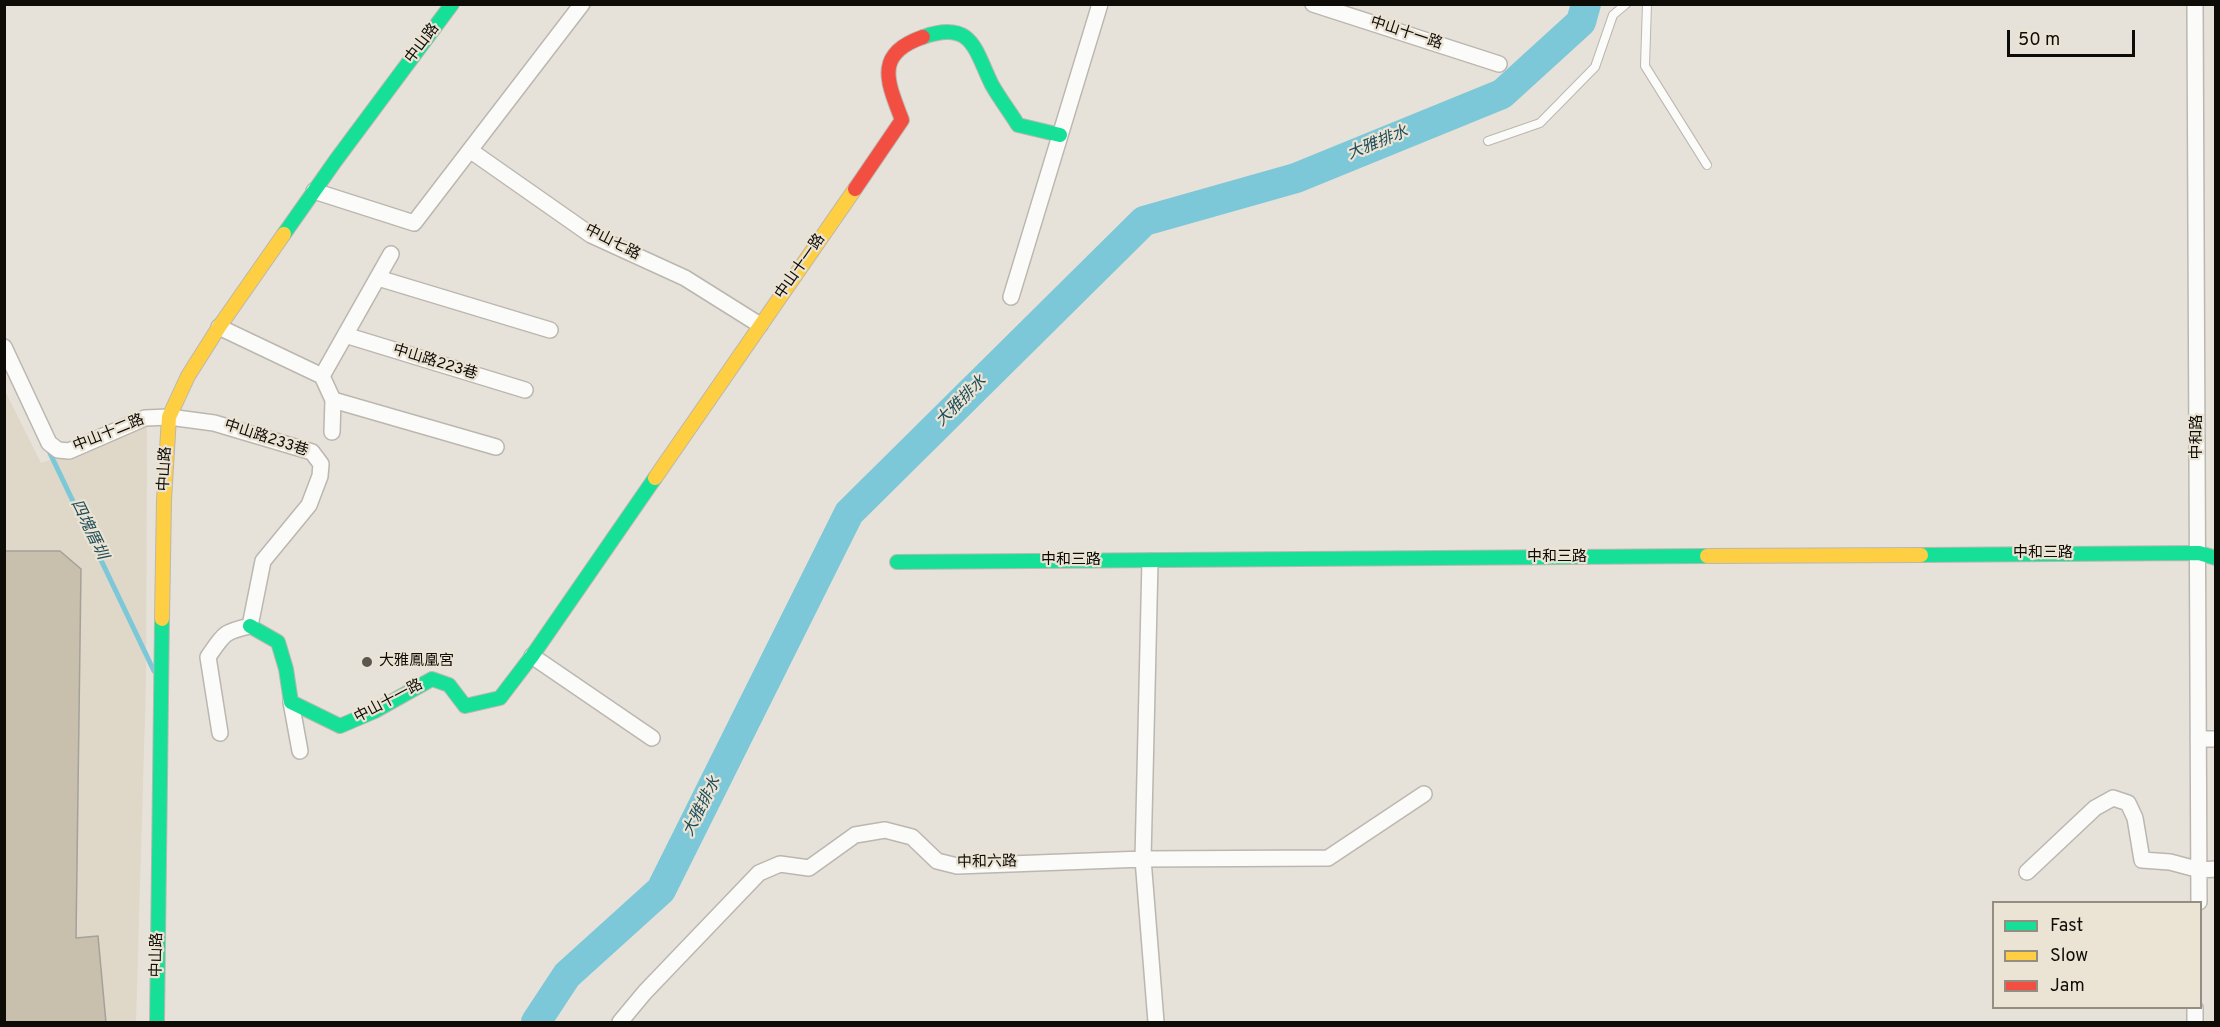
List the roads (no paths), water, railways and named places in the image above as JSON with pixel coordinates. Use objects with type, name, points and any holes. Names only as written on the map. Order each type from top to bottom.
[{"type":"street","name":"中山路","points":[[157,1023],[164,500],[170,417],[188,376],[219,327],[314,191],[452,4]]},
{"type":"street","points":[[314,191],[414,223],[582,4]]},
{"type":"street","points":[[1011,297],[1100,4]]},
{"type":"street","name":"中山十一路","points":[[1313,4],[1499,64]]},
{"type":"street","name":"中和路","points":[[2195,4],[2198,739],[2208,869],[2200,901]]},
{"type":"street","name":"中山十一路","points":[[291,702],[340,726],[370,713],[432,679],[449,685],[465,706],[500,698],[532,656],[902,120],[886,75],[888,64],[897,50],[921,37],[949,31],[965,36],[981,56],[992,85],[1018,125],[1060,135]]},
{"type":"street","name":"中山七路","points":[[471,151],[591,235],[685,278],[760,326]]},
{"type":"street","points":[[322,376],[391,254]]},
{"type":"street","points":[[378,278],[550,330]]},
{"type":"street","points":[[219,327],[322,376],[333,400],[332,432]]},
{"type":"street","name":"中山路223巷","points":[[345,335],[525,390]]},
{"type":"street","name":"中山十二路","points":[[4,347],[49,442],[58,450],[69,451],[145,418],[170,417]]},
{"type":"street","points":[[333,400],[496,447]]},
{"type":"street","name":"中山路233巷","points":[[170,417],[214,423],[312,452],[321,464],[320,476],[309,504],[263,561],[250,626]]},
{"type":"street","name":"中和三路","points":[[897,562],[2199,553],[2216,558]]},
{"type":"street","points":[[1150,561],[1143,858],[1156,1023]]},
{"type":"street","points":[[220,733],[208,657],[223,635],[230,630],[250,626],[278,642],[286,669],[300,750]]},
{"type":"street","points":[[532,656],[652,738]]},
{"type":"street","points":[[2198,739],[2216,739]]},
{"type":"street","name":"中和六路","points":[[620,1023],[645,992],[759,873],[780,864],[809,868],[855,836],[885,830],[912,837],[937,861],[957,866],[1143,858],[1328,858],[1424,794]]},
{"type":"street","points":[[2027,872],[2095,808],[2113,798],[2128,802],[2135,818],[2142,860],[2170,862],[2208,869]]},
{"type":"lane","points":[[1488,141],[1540,123],[1595,67],[1613,15],[1626,4]]},
{"type":"lane","points":[[1647,4],[1645,66],[1707,165]]},
{"type":"waterway","name":"大雅排水","points":[[536,1022],[567,975],[661,890],[849,513],[1144,221],[1296,178],[1502,94],[1581,22],[1586,4]]},
{"type":"waterway","name":"四塊厝圳","points":[[48,449],[154,671]]},
{"type":"place","name":"大雅鳳凰宮","points":[[367,662]]}]
